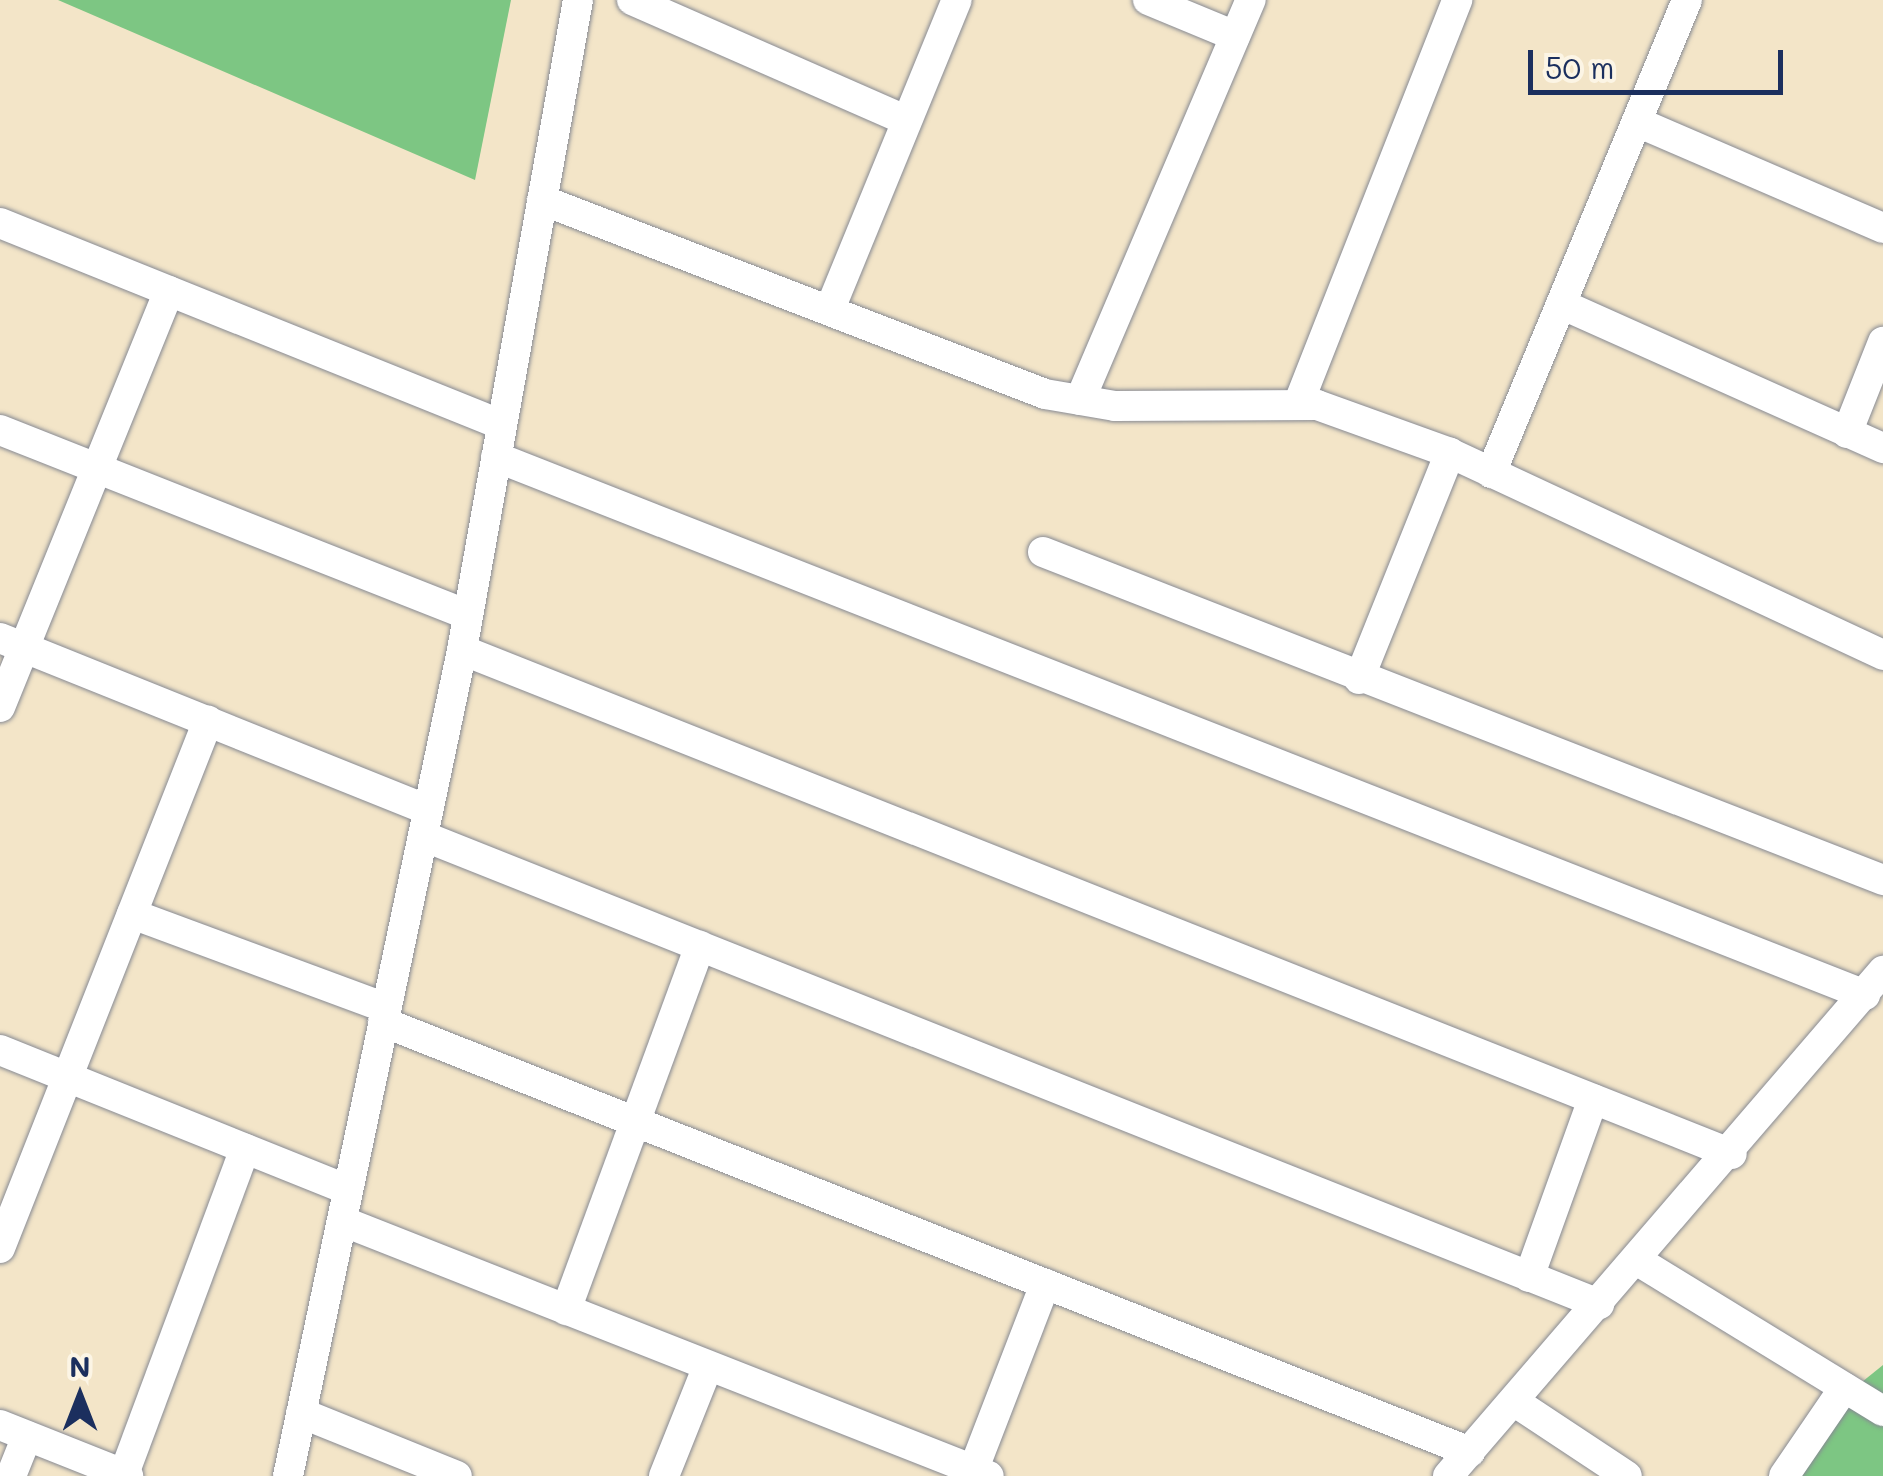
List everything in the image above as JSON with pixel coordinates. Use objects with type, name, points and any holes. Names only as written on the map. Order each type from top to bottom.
[{"type":"street","points":[[288,1476],[462,650],[578,0]]},
{"type":"street","points":[[632,0],[907,121]]},
{"type":"street","points":[[830,309],[957,0]]},
{"type":"street","points":[[1148,0],[1235,36]]},
{"type":"street","points":[[1080,400],[1250,0]]},
{"type":"street","points":[[1492,473],[1687,0]]},
{"type":"street","points":[[1299,402],[1445,4]]},
{"type":"street","points":[[1637,122],[1883,228]]},
{"type":"street","points":[[542,200],[830,309],[984,374],[1115,406],[1299,402],[1450,453],[1883,655]]},
{"type":"street","points":[[0,223],[502,426]]},
{"type":"street","points":[[0,707],[12,643],[96,468],[169,291]]},
{"type":"street","points":[[1562,304],[1883,448]]},
{"type":"street","points":[[1847,433],[1883,342]]},
{"type":"street","points":[[0,430],[468,615]]},
{"type":"street","points":[[1359,679],[1450,453]]},
{"type":"street","points":[[496,456],[1874,983],[1732,1154],[1448,1476]]},
{"type":"street","points":[[1043,552],[1359,679],[1883,880]]},
{"type":"street","points":[[12,643],[208,722],[700,946],[1600,1304]]},
{"type":"street","points":[[462,650],[1732,1154]]},
{"type":"street","points":[[0,1248],[208,722]]},
{"type":"street","points":[[132,914],[385,1015],[636,1122],[1470,1452]]},
{"type":"street","points":[[566,1310],[700,946]]},
{"type":"street","points":[[0,1050],[348,1190]]},
{"type":"street","points":[[1529,1277],[1593,1099]]},
{"type":"street","points":[[12,1476],[13,1430],[126,1475],[245,1149]]},
{"type":"street","points":[[342,1221],[978,1474],[1046,1284]]},
{"type":"street","points":[[1638,1261],[1883,1411]]},
{"type":"street","points":[[664,1476],[708,1366]]},
{"type":"street","points":[[1784,1476],[1844,1388]]},
{"type":"street","points":[[1514,1402],[1627,1476]]},
{"type":"street","points":[[301,1413],[458,1476]]},
{"type":"green space","points":[[58,0],[511,0],[475,180]]},
{"type":"green space","points":[[1883,1365],[1883,1476],[1796,1476],[1805,1428]]}]
